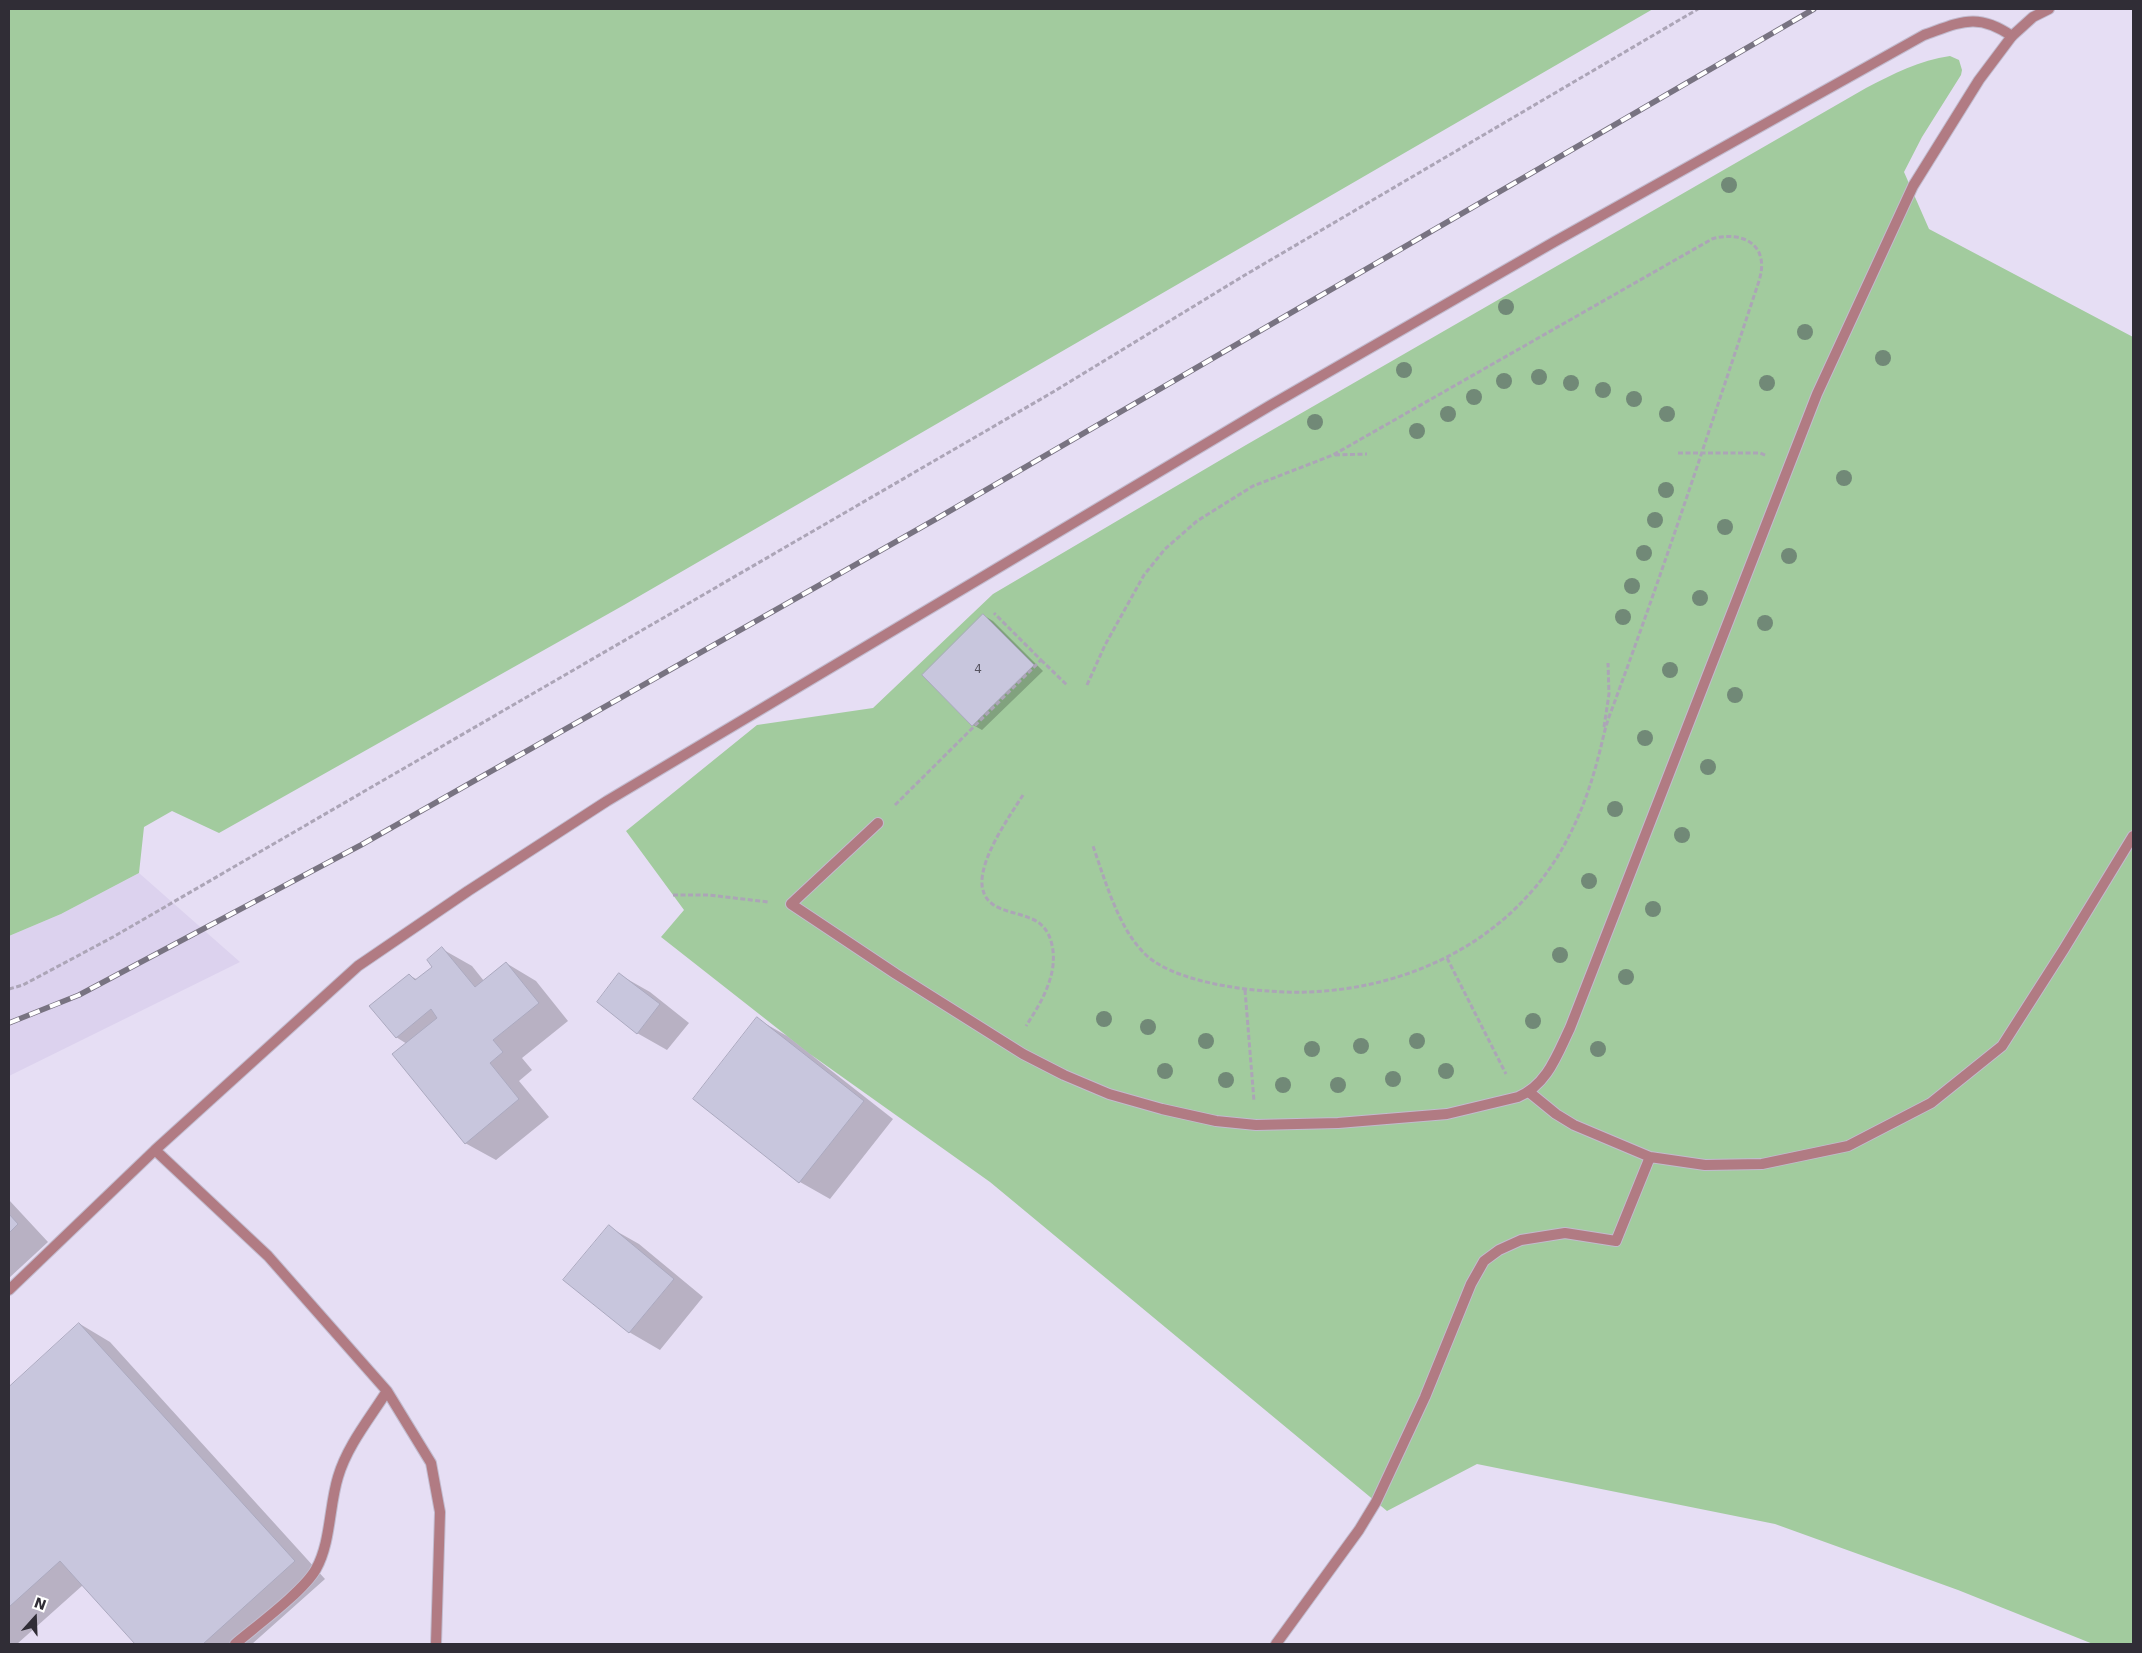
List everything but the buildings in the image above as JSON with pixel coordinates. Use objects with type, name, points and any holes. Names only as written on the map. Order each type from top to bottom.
[{"type":"street","points":[[878,823],[791,904],[896,974],[1013,1048],[1064,1076],[1109,1094],[1162,1109],[1216,1121],[1256,1125],[1338,1124],[1447,1114],[1518,1097],[1529,1092],[1541,1082],[1570,1028],[1817,394],[1913,186],[1979,80],[2012,36],[2034,18],[2049,9]]},
{"type":"street","points":[[9,1290],[155,1150],[358,966],[468,891],[624,791],[1271,405],[1554,242],[1924,34],[1955,24],[1976,21],[1987,22],[2012,36]]},
{"type":"street","points":[[1529,1092],[1556,1114],[1574,1125],[1650,1157],[1705,1165],[1762,1164],[1848,1146],[1931,1103],[2002,1046],[2133,836]]},
{"type":"street","points":[[155,1150],[268,1256],[387,1391],[431,1464],[440,1512],[436,1644]]},
{"type":"street","points":[[1276,1644],[1359,1530],[1376,1502],[1424,1397],[1471,1284],[1484,1261],[1499,1250],[1521,1240],[1565,1233],[1616,1241],[1650,1157]]},
{"type":"street","points":[[235,1644],[296,1592],[316,1570],[324,1545],[338,1476],[351,1446],[387,1391]]},
{"type":"path","points":[[9,989],[23,985],[130,927],[932,463],[1245,275],[1698,9]]},
{"type":"path","points":[[1087,685],[1128,600],[1144,575],[1165,549],[1197,521],[1253,486],[1333,455],[1712,239],[1722,236],[1734,236],[1751,243],[1757,250],[1761,258],[1762,270],[1702,453],[1603,735]]},
{"type":"path","points":[[1678,453],[1760,453],[1790,465]]},
{"type":"path","points":[[1333,455],[1367,454]]},
{"type":"path","points":[[994,613],[1068,686]]},
{"type":"path","points":[[878,823],[1041,660]]},
{"type":"path","points":[[1092,846],[1115,906],[1136,943],[1145,955],[1184,975],[1232,988],[1290,993],[1343,990],[1400,977],[1447,958],[1490,930],[1532,891],[1550,866],[1580,812],[1598,758],[1609,694],[1608,663]]},
{"type":"path","points":[[1013,1048],[1047,989],[1054,964],[1053,950],[1046,930],[1031,918],[1005,912],[997,908],[985,893],[982,884],[989,855],[1022,795]]},
{"type":"path","points":[[673,895],[709,895],[791,904]]},
{"type":"path","points":[[1447,958],[1518,1097]]},
{"type":"path","points":[[1245,990],[1256,1125]]},
{"type":"shaded area","points":[[139,873],[240,962],[9,1076],[9,936],[61,914]]},
{"type":"green space","points":[[9,9],[1653,9],[624,605],[219,833],[172,811],[144,827],[139,873],[61,914],[9,936]]},
{"type":"green space","points":[[1950,56],[1959,60],[1962,70],[1961,75],[1922,137],[1904,172],[1929,229],[2133,337],[2133,1644],[2093,1644],[1958,1590],[1775,1524],[1477,1464],[1387,1511],[990,1182],[810,1054],[661,937],[684,910],[626,831],[757,725],[873,708],[993,594],[1246,445],[1866,88],[1917,64]]},
{"type":"railway","points":[[9,1023],[79,995],[361,845],[936,519],[1814,9]]}]
